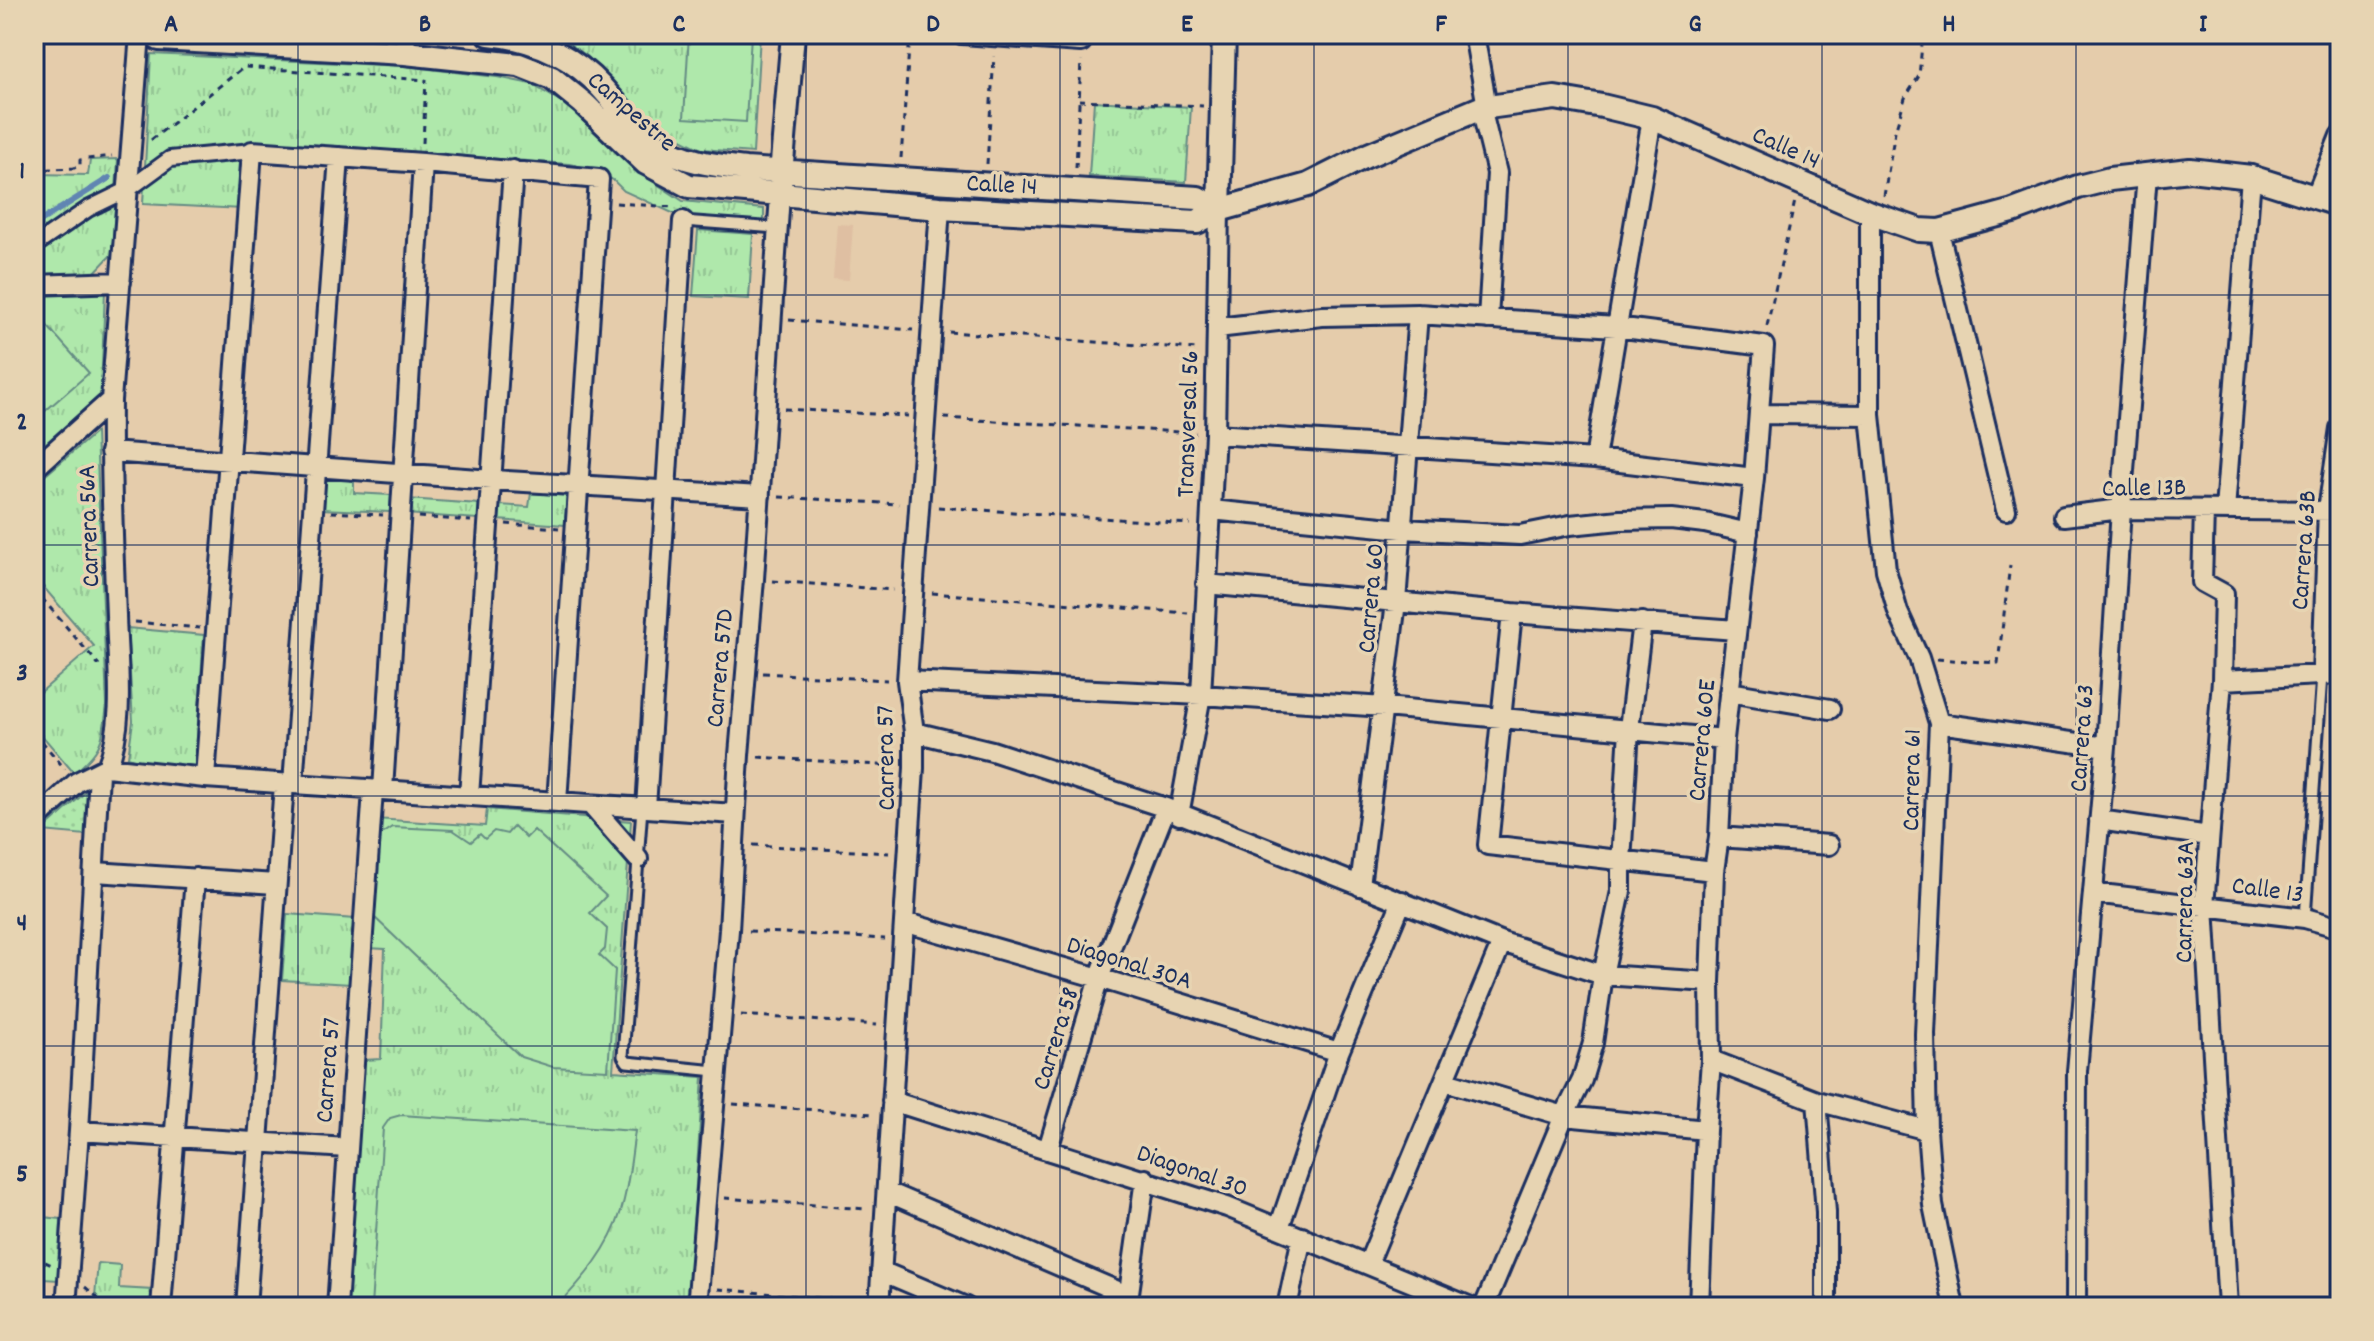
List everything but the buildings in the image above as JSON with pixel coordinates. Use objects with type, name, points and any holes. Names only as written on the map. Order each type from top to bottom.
[{"type":"street","name":"Carrera 56A","points":[[66,1307],[103,770],[117,734],[111,400],[140,34]]},
{"type":"street","name":"Campestre","points":[[153,34],[159,39],[406,44],[519,65],[552,78],[583,103],[634,153],[661,173],[689,186],[780,195]]},
{"type":"street","name":"Campestre","points":[[489,34],[550,48],[600,85],[645,136],[688,160],[782,171]]},
{"type":"street","name":"Carrera 57D","points":[[697,1307],[729,930],[739,755],[793,34]]},
{"type":"street","points":[[962,34],[1081,42]]},
{"type":"street","name":"Transversal 56","points":[[1173,812],[1201,695],[1215,434],[1224,34]]},
{"type":"street","points":[[1474,34],[1497,173],[1488,319]]},
{"type":"street","points":[[583,103],[600,85]]},
{"type":"street","name":"Calle 14","points":[[780,195],[940,208],[1197,222],[1219,210],[1308,185],[1366,156],[1484,107],[1520,101],[1567,99],[1652,118],[1904,227],[1939,231],[2013,211],[2078,187],[2147,174],[2190,170],[2251,177],[2340,205]]},
{"type":"street","points":[[1595,459],[1652,118]]},
{"type":"street","points":[[2315,198],[2340,136]]},
{"type":"street","points":[[205,778],[252,151]]},
{"type":"street","points":[[34,246],[88,209],[129,189],[170,159],[252,151],[599,179],[557,802]]},
{"type":"street","points":[[246,1307],[276,884],[289,784],[339,157]]},
{"type":"street","name":"Carrera 57","points":[[337,1307],[347,1148],[400,516],[423,163]]},
{"type":"street","points":[[469,796],[513,170]]},
{"type":"street","name":"Calle 14","points":[[782,171],[1198,198],[1219,210]]},
{"type":"street","name":"Carrera 63","points":[[2076,1307],[2077,1071],[2106,747],[2147,174]]},
{"type":"street","points":[[2225,510],[2251,177]]},
{"type":"street","name":"Carrera 57","points":[[879,1305],[914,768],[914,732],[907,681],[940,208]]},
{"type":"street","points":[[644,808],[683,215]]},
{"type":"street","name":"Carrera 61","points":[[1876,215],[1870,415],[1886,570],[1898,612],[1919,658],[1939,723],[1925,1034],[1927,1130],[1933,1205],[1954,1307]]},
{"type":"street","points":[[1939,231],[2006,510]]},
{"type":"street","points":[[34,285],[121,282]]},
{"type":"street","points":[[1217,328],[1322,316],[1418,314],[1616,327],[1764,346]]},
{"type":"street","name":"Carrera 60","points":[[1360,886],[1396,602],[1418,314]]},
{"type":"street","name":"Carrera 60E","points":[[1699,1307],[1711,1060],[1714,871],[1719,837],[1724,739],[1754,478],[1764,346]]},
{"type":"street","points":[[34,469],[111,400]]},
{"type":"street","points":[[1760,414],[1870,415]]},
{"type":"street","name":"Carrera 63B","points":[[2331,674],[2334,510],[2340,428]]},
{"type":"street","points":[[1215,434],[1595,459],[1754,478]]},
{"type":"street","points":[[110,452],[760,496]]},
{"type":"street","name":"Calle 13B","points":[[2064,516],[2121,509],[2334,510]]},
{"type":"street","name":"Carrera 63A","points":[[2204,510],[2202,582],[2224,594],[2222,680],[2204,906],[2228,1307]]},
{"type":"street","points":[[1210,518],[1520,535],[1570,525],[1671,519],[1748,533]]},
{"type":"street","points":[[1206,584],[1512,613],[1736,630]]},
{"type":"street","points":[[1512,613],[1488,845],[1714,871]]},
{"type":"street","points":[[1484,1307],[1582,1080],[1593,1043],[1603,975],[1621,891],[1629,729],[1642,622]]},
{"type":"street","points":[[2222,680],[2331,674]]},
{"type":"street","points":[[907,681],[1385,707],[1724,739]]},
{"type":"street","points":[[1729,692],[1830,709]]},
{"type":"street","points":[[1939,723],[2106,747]]},
{"type":"street","points":[[914,732],[992,751],[1173,812],[1502,942],[1603,975],[1710,982]]},
{"type":"street","points":[[34,821],[70,775],[103,770],[735,814]]},
{"type":"street","points":[[590,804],[638,859]]},
{"type":"street","name":"Carrera 58","points":[[1048,1149],[1099,978],[1173,812]]},
{"type":"street","points":[[2099,820],[2209,836]]},
{"type":"street","points":[[1719,837],[1829,845]]},
{"type":"street","points":[[95,872],[276,884]]},
{"type":"street","points":[[161,1307],[195,878]]},
{"type":"street","name":"Calle 13","points":[[2093,893],[2305,918],[2340,928]]},
{"type":"street","points":[[1279,1228],[1339,1052],[1402,901]]},
{"type":"street","name":"Diagonal 30A","points":[[903,931],[1099,978],[1339,1052]]},
{"type":"street","points":[[1368,1264],[1502,942]]},
{"type":"street","points":[[1711,1060],[1817,1101],[1927,1130]]},
{"type":"street","points":[[1445,1081],[1564,1116],[1706,1130]]},
{"type":"street","points":[[1817,1101],[1826,1212],[1826,1302]]},
{"type":"street","name":"Diagonal 30","points":[[891,1108],[1048,1149],[1227,1207],[1471,1307]]},
{"type":"street","points":[[79,1131],[347,1148]]},
{"type":"street","points":[[887,1192],[1127,1301],[1145,1179]]},
{"type":"street","points":[[1287,1307],[1302,1237]]},
{"type":"street","points":[[881,1271],[966,1307]]},
{"type":"lane","points":[[683,215],[777,228]]},
{"type":"lane","points":[[2305,918],[2331,674]]},
{"type":"lane","points":[[644,808],[623,1056],[627,1062],[716,1071]]},
{"type":"path","points":[[900,167],[910,34]]},
{"type":"path","points":[[1876,215],[1905,98],[1919,76],[1923,34]]},
{"type":"path","points":[[987,174],[996,36]]},
{"type":"path","points":[[1075,180],[1081,42]]},
{"type":"path","points":[[34,170],[74,168],[86,158],[132,150],[150,141],[244,67],[426,80],[423,163]]},
{"type":"path","points":[[1079,100],[1222,107]]},
{"type":"path","points":[[1764,346],[1771,299],[1799,183]]},
{"type":"path","points":[[597,201],[683,215]]},
{"type":"path","points":[[771,319],[1217,350]]},
{"type":"path","points":[[764,408],[1215,434]]},
{"type":"path","points":[[760,496],[1210,518]]},
{"type":"path","points":[[312,511],[574,530]]},
{"type":"path","points":[[1919,658],[1998,663],[2010,565]]},
{"type":"path","points":[[754,579],[1204,615]]},
{"type":"path","points":[[34,589],[118,686]]},
{"type":"path","points":[[116,620],[215,629]]},
{"type":"path","points":[[746,672],[907,681]]},
{"type":"path","points":[[34,732],[70,775]]},
{"type":"path","points":[[739,755],[914,768]]},
{"type":"path","points":[[733,843],[910,854]]},
{"type":"path","points":[[729,930],[903,931]]},
{"type":"path","points":[[722,1013],[895,1026]]},
{"type":"path","points":[[713,1103],[891,1108]]},
{"type":"path","points":[[706,1196],[886,1211]]},
{"type":"path","points":[[698,1287],[879,1305]]},
{"type":"path","points":[[1826,1302],[1880,1307]]},
{"type":"shaded area","points":[[837,224],[853,225],[849,280],[833,279]]},
{"type":"green space","points":[[560,34],[760,34],[753,153],[701,149],[667,132],[645,115],[587,56],[559,37]]},
{"type":"green space","points":[[689,34],[751,34],[746,122],[684,118]]},
{"type":"green space","points":[[151,54],[404,66],[531,84],[565,104],[637,171],[683,201],[764,209],[764,223],[679,216],[624,191],[596,170],[569,164],[248,141],[243,209],[143,204]]},
{"type":"green space","points":[[1094,101],[1191,107],[1186,182],[1089,176]]},
{"type":"green space","points":[[118,159],[112,254],[94,273],[34,278],[36,174],[88,175],[90,160]]},
{"type":"green space","points":[[820,182],[1199,207],[1199,216],[819,191]]},
{"type":"green space","points":[[698,230],[753,234],[749,299],[693,296]]},
{"type":"green space","points":[[105,290],[101,394],[44,445],[34,434],[34,292]]},
{"type":"green space","points":[[34,311],[89,373],[44,412],[34,401]]},
{"type":"green space","points":[[96,432],[107,705],[100,744],[74,773],[34,726],[34,698],[94,646],[34,576],[34,485]]},
{"type":"green space","points":[[323,479],[354,480],[354,493],[391,495],[390,512],[321,509]]},
{"type":"green space","points":[[531,493],[567,496],[565,525],[497,520],[499,505],[529,507]]},
{"type":"green space","points":[[407,499],[479,504],[478,519],[406,514]]},
{"type":"green space","points":[[127,628],[204,635],[195,766],[142,762],[128,757],[133,721]]},
{"type":"green space","points":[[89,789],[86,835],[42,831]]},
{"type":"green space","points":[[487,809],[631,821],[613,1071],[703,1077],[688,1307],[346,1307],[364,1060],[381,1059],[385,949],[368,948],[375,819],[485,826]]},
{"type":"green space","points":[[514,826],[526,838],[534,830],[606,896],[590,913],[607,929],[605,949],[599,955],[615,970],[608,1070],[553,1067],[521,1057],[371,914],[377,837],[392,827],[453,830],[471,842],[480,834],[485,839],[494,831],[507,834]]},
{"type":"green space","points":[[287,914],[355,919],[351,984],[282,980]]},
{"type":"green space","points":[[401,1115],[635,1131],[626,1191],[616,1225],[594,1263],[556,1307],[371,1307],[383,1128],[390,1118]]},
{"type":"green space","points":[[34,1216],[61,1219],[59,1280],[43,1279],[42,1289],[34,1289]]},
{"type":"green space","points":[[98,1263],[120,1265],[119,1288],[153,1290],[151,1307],[94,1307]]},
{"type":"waterway","points":[[34,225],[109,178]]}]
